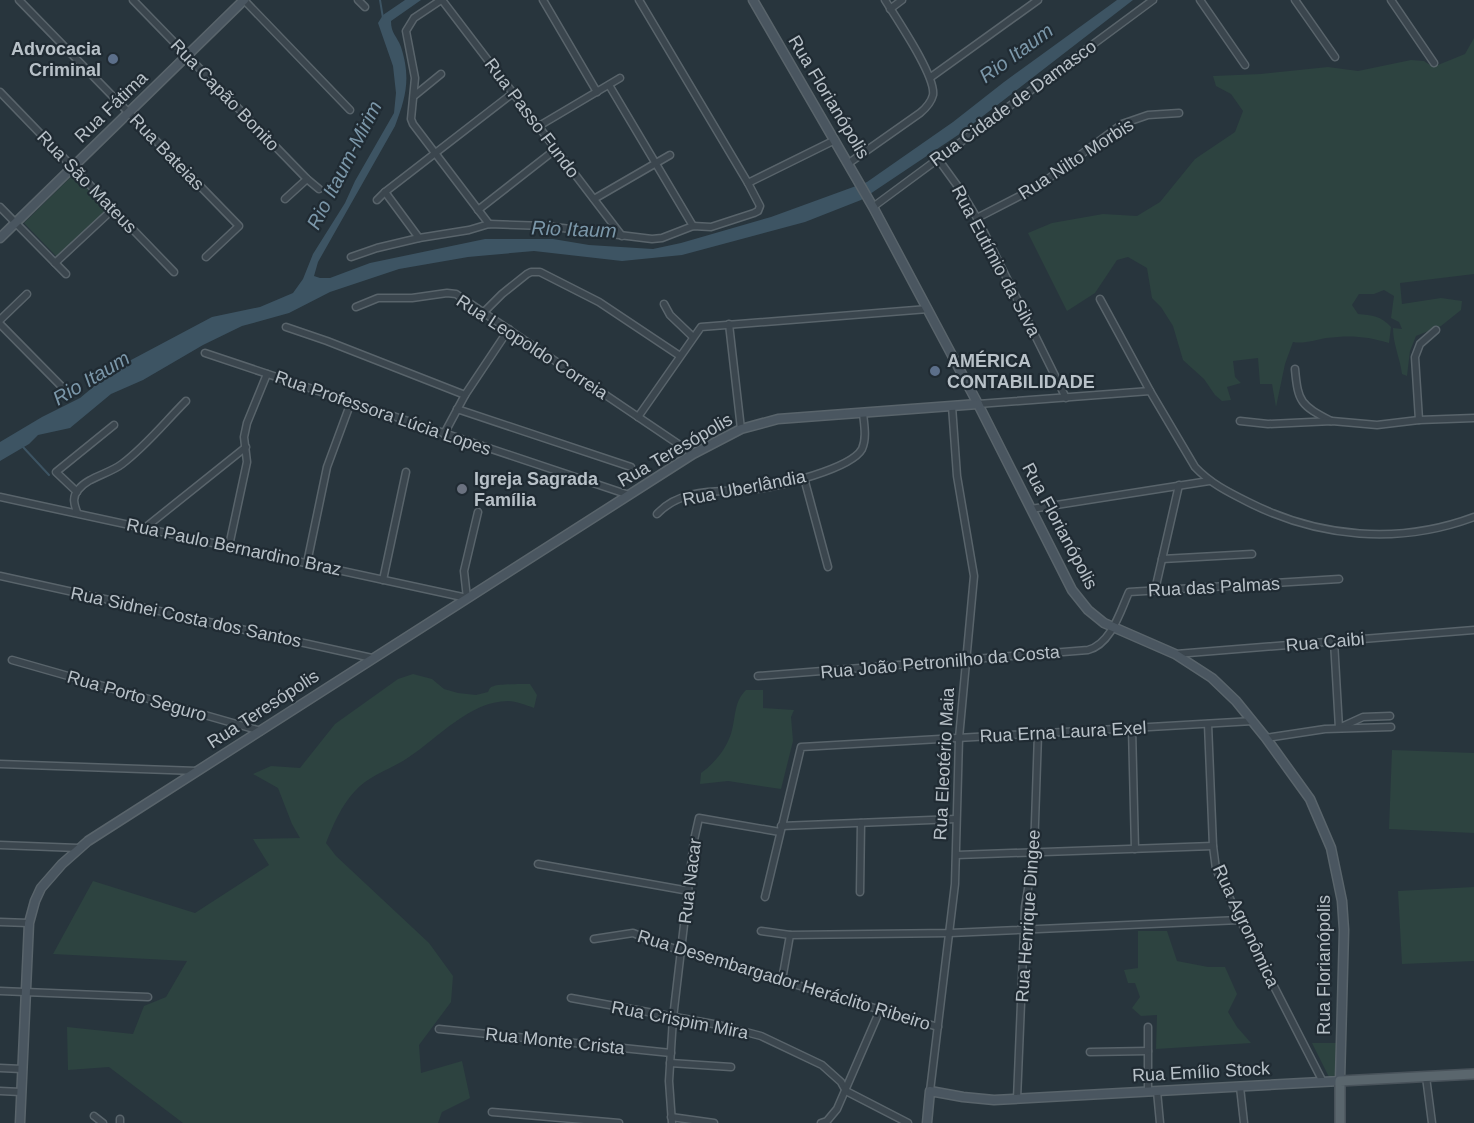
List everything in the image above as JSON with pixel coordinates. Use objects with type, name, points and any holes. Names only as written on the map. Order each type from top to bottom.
[{"type":"main road","name":"Rua Fátima","points":[[0,238],[244,0]]},
{"type":"main road","name":"Rua Florianópolis","points":[[753,0],[868,196],[1080,601],[1112,628],[1176,654],[1212,678],[1253,721],[1291,771],[1316,810],[1331,848],[1339,878],[1344,922],[1340,1123]]},
{"type":"main road","name":"Rua Teresópolis","points":[[20,1123],[29,923],[41,888],[78,848],[127,814],[262,731],[372,658],[693,454],[741,429],[789,417],[978,404]]},
{"type":"main road","name":"Rua Emílio Stock","points":[[930,1091],[978,1099],[1017,1099],[1474,1074]]},
{"type":"main road","name":"Rua Eleotério Maia","points":[[927,1123],[930,1091]]},
{"type":"street","name":"Rua Bateias","points":[[19,0],[239,226],[207,257]]},
{"type":"street","name":"Rua Capão Bonito","points":[[133,0],[319,189]]},
{"type":"street","points":[[244,0],[350,110]]},
{"type":"street","points":[[358,0],[365,7]]},
{"type":"street","points":[[441,0],[414,18],[406,32],[414,69],[411,114],[413,124],[489,224]]},
{"type":"street","name":"Rua Passo Fundo","points":[[441,0],[622,236]]},
{"type":"street","points":[[543,0],[597,92]]},
{"type":"street","points":[[351,256],[419,238],[469,230],[489,224],[546,226],[657,238],[693,226],[711,227],[758,211],[760,206],[748,183],[639,0]]},
{"type":"street","points":[[849,163],[925,108],[933,93],[931,77],[885,0]]},
{"type":"street","points":[[890,9],[902,0]]},
{"type":"street","points":[[931,77],[1038,0]]},
{"type":"street","name":"Rua Cidade de Damasco","points":[[873,207],[1153,0]]},
{"type":"street","points":[[1200,0],[1245,65]]},
{"type":"street","points":[[1295,0],[1335,57]]},
{"type":"street","points":[[1391,0],[1434,63]]},
{"type":"street","points":[[414,96],[441,74]]},
{"type":"street","points":[[538,126],[620,78]]},
{"type":"street","points":[[609,85],[693,226]]},
{"type":"street","name":"Rua São Mateus","points":[[0,92],[174,272]]},
{"type":"street","points":[[377,200],[513,93]]},
{"type":"street","name":"Rua Nilto Morbis","points":[[977,218],[1037,187],[1122,124],[1140,117],[1179,113]]},
{"type":"street","points":[[748,183],[835,140]]},
{"type":"street","points":[[478,210],[556,149]]},
{"type":"street","points":[[594,199],[670,155]]},
{"type":"street","name":"Rua Eutímio da Silva","points":[[938,159],[977,218],[1066,398]]},
{"type":"street","points":[[285,199],[307,179]]},
{"type":"street","points":[[386,192],[419,238]]},
{"type":"street","points":[[0,207],[66,274]]},
{"type":"street","points":[[56,263],[113,209]]},
{"type":"street","points":[[484,312],[527,274],[540,272],[599,302],[680,356]]},
{"type":"street","points":[[27,294],[0,322],[64,389]]},
{"type":"street","name":"Rua Leopoldo Correia","points":[[356,307],[372,299],[456,294],[693,454]]},
{"type":"street","points":[[1100,298],[1150,392],[1195,467],[1209,481],[1251,504],[1284,518],[1304,525],[1347,533],[1404,534],[1428,531],[1474,517]]},
{"type":"street","points":[[664,304],[674,319],[693,337]]},
{"type":"street","points":[[638,417],[701,327],[928,309]]},
{"type":"street","points":[[729,324],[741,429]]},
{"type":"street","points":[[286,327],[318,337],[465,395]]},
{"type":"street","points":[[444,434],[465,395],[509,329]]},
{"type":"street","points":[[1419,420],[1415,357],[1420,345],[1436,330]]},
{"type":"street","name":"Rua Professora Lúcia Lopes","points":[[205,353],[629,495]]},
{"type":"street","points":[[1295,369],[1297,393],[1300,399],[1316,413],[1332,421]]},
{"type":"street","points":[[229,546],[247,462],[246,423],[267,374]]},
{"type":"street","name":"Rua Teresópolis","points":[[978,404],[1150,392]]},
{"type":"street","points":[[77,512],[74,504],[77,492],[85,484],[113,470],[135,454],[186,401]]},
{"type":"street","points":[[307,563],[327,467],[351,402]]},
{"type":"street","name":"Rua Eleotério Maia","points":[[930,1091],[950,933],[957,855],[959,738],[974,576],[957,477],[952,406]]},
{"type":"street","points":[[457,409],[631,466]]},
{"type":"street","name":"Rua Uberlândia","points":[[657,514],[671,503],[701,493],[759,489],[804,478],[845,464],[858,454],[863,446],[865,436],[863,413]]},
{"type":"street","points":[[1240,421],[1268,424],[1332,421],[1377,425],[1419,420],[1474,418]]},
{"type":"street","points":[[77,492],[56,472],[114,425]]},
{"type":"street","points":[[146,527],[246,447]]},
{"type":"street","points":[[383,580],[406,472]]},
{"type":"street","points":[[804,478],[828,567]]},
{"type":"street","points":[[1031,509],[1209,481]]},
{"type":"street","points":[[1155,590],[1179,485]]},
{"type":"street","name":"Rua Paulo Bernardino Braz","points":[[0,497],[467,598]]},
{"type":"street","points":[[467,598],[464,572],[478,512]]},
{"type":"street","points":[[1162,559],[1252,554]]},
{"type":"street","name":"Rua Sidnei Costa dos Santos","points":[[0,576],[372,658]]},
{"type":"street","name":"Rua das Palmas","points":[[1112,628],[1129,592],[1339,579]]},
{"type":"street","name":"Rua João Petronilho da Costa","points":[[758,676],[1088,650],[1098,645],[1112,628]]},
{"type":"street","name":"Rua Caibi","points":[[1176,654],[1474,630]]},
{"type":"street","points":[[1334,642],[1339,728]]},
{"type":"street","name":"Rua Porto Seguro","points":[[12,660],[262,731]]},
{"type":"street","points":[[1339,728],[1363,717],[1390,716]]},
{"type":"street","name":"Rua Erna Laura Exel","points":[[781,829],[801,747],[1253,721]]},
{"type":"street","name":"Rua Agronômica","points":[[1208,724],[1213,846],[1219,876],[1323,1082]]},
{"type":"street","points":[[1266,738],[1309,730],[1391,727]]},
{"type":"street","points":[[1132,728],[1135,849]]},
{"type":"street","name":"Rua Henrique Dingee","points":[[1017,1099],[1026,890],[1034,852],[1038,734]]},
{"type":"street","points":[[0,764],[198,771]]},
{"type":"street","name":"Rua Nacar","points":[[671,1120],[670,1063],[673,1018],[699,818],[781,829]]},
{"type":"street","points":[[765,897],[781,829],[956,819]]},
{"type":"street","points":[[860,892],[861,823]]},
{"type":"street","points":[[0,844],[78,848]]},
{"type":"street","points":[[957,855],[1213,846]]},
{"type":"street","points":[[538,864],[688,891]]},
{"type":"street","points":[[761,931],[790,935],[950,933],[1240,920]]},
{"type":"street","points":[[0,922],[29,923]]},
{"type":"street","name":"Rua Desembargador Heráclito Ribeiro","points":[[594,939],[639,934],[656,943],[938,1027]]},
{"type":"street","points":[[782,980],[790,935]]},
{"type":"street","points":[[0,991],[148,997]]},
{"type":"street","name":"Rua Crispim Mira","points":[[571,998],[741,1030],[777,1043],[822,1065],[841,1082],[846,1091],[908,1123]]},
{"type":"street","points":[[821,1123],[833,1115],[846,1091],[880,1010]]},
{"type":"street","points":[[1148,1027],[1152,1091],[1160,1123]]},
{"type":"street","name":"Rua Monte Crista","points":[[439,1029],[671,1053]]},
{"type":"street","points":[[1090,1052],[1148,1051]]},
{"type":"street","points":[[670,1063],[731,1067]]},
{"type":"street","points":[[0,1068],[22,1069]]},
{"type":"street","points":[[1426,1077],[1432,1123]]},
{"type":"street","points":[[1240,1087],[1244,1123]]},
{"type":"street","points":[[0,1091],[21,1092]]},
{"type":"street","points":[[492,1112],[619,1123]]},
{"type":"street","points":[[93,1116],[103,1123]]},
{"type":"street","points":[[671,1120],[714,1123]]},
{"type":"green space","points":[[1474,38],[1474,274],[1400,283],[1402,304],[1441,298],[1462,301],[1461,310],[1441,326],[1416,336],[1410,351],[1407,376],[1402,374],[1394,340],[1393,328],[1402,329],[1399,322],[1391,318],[1394,296],[1384,290],[1374,294],[1359,294],[1352,305],[1358,314],[1384,320],[1391,327],[1389,343],[1350,336],[1293,342],[1285,364],[1276,407],[1272,384],[1260,384],[1258,358],[1233,361],[1235,377],[1241,383],[1227,387],[1231,400],[1222,401],[1215,395],[1204,379],[1183,360],[1173,326],[1161,307],[1152,298],[1147,268],[1128,257],[1117,260],[1095,293],[1067,311],[1028,233],[1052,223],[1103,214],[1137,216],[1160,202],[1195,159],[1235,132],[1243,111],[1231,94],[1216,86],[1213,76],[1328,67],[1358,71],[1411,60],[1424,61],[1433,67],[1465,54]]},
{"type":"green space","points":[[75,173],[110,208],[58,258],[24,223]]},
{"type":"green space","points":[[413,674],[432,679],[444,689],[458,693],[476,695],[488,692],[491,687],[497,685],[530,684],[537,695],[534,708],[508,701],[481,707],[455,722],[409,757],[361,785],[346,803],[326,843],[336,856],[429,943],[453,976],[451,1002],[419,1045],[421,1073],[462,1061],[470,1098],[442,1112],[438,1123],[183,1123],[109,1067],[68,1070],[67,1027],[133,1034],[144,1006],[166,997],[187,961],[53,954],[93,881],[195,913],[269,865],[253,839],[300,838],[278,788],[253,774],[271,766],[300,768],[335,724],[398,679]]},
{"type":"green space","points":[[746,690],[763,690],[763,708],[794,710],[791,717],[793,741],[781,789],[728,781],[700,784],[701,773],[716,759],[727,742],[737,704]]},
{"type":"green space","points":[[1392,750],[1474,753],[1474,833],[1389,829]]},
{"type":"green space","points":[[1474,887],[1474,961],[1402,964],[1398,891]]},
{"type":"green space","points":[[1138,931],[1167,931],[1177,961],[1208,967],[1225,967],[1237,994],[1228,1012],[1251,1043],[1156,1049],[1157,1015],[1141,1016],[1132,1008],[1140,997],[1135,983],[1128,983],[1124,970],[1138,968]]},
{"type":"green space","points":[[1312,1043],[1336,1043],[1336,1077],[1329,1077]]},
{"type":"water","points":[[405,0],[421,0],[391,21],[406,68],[406,87],[402,106],[395,126],[318,262],[314,276],[320,278],[330,278],[370,263],[485,239],[553,239],[589,245],[653,249],[771,217],[867,182],[953,122],[1117,0],[1133,0],[961,133],[861,200],[805,222],[682,255],[622,261],[534,251],[468,257],[399,269],[330,292],[289,313],[242,326],[203,345],[143,380],[111,394],[70,428],[38,435],[29,444],[0,461],[0,442],[80,398],[116,368],[212,317],[260,307],[293,293],[303,279],[313,254],[345,203],[394,113],[396,93],[393,66],[378,23],[383,15]]},
{"type":"waterway","points":[[380,0],[383,18]]},
{"type":"waterway","points":[[23,447],[49,475]]},
{"type":"place","name":"Advocacia Criminal","points":[[113,59]]},
{"type":"place","name":"AMÉRICA CONTABILIDADE","points":[[935,371]]},
{"type":"place","name":"Igreja Sagrada Família","points":[[462,489]]},
{"type":"water label","name":"Rio Itaum","points":[[1016,53]]},
{"type":"water label","name":"Rio Itaum-Mirim","points":[[344,165]]},
{"type":"water label","name":"Rio Itaum","points":[[574,229]]},
{"type":"water label","name":"Rio Itaum","points":[[91,378]]}]
